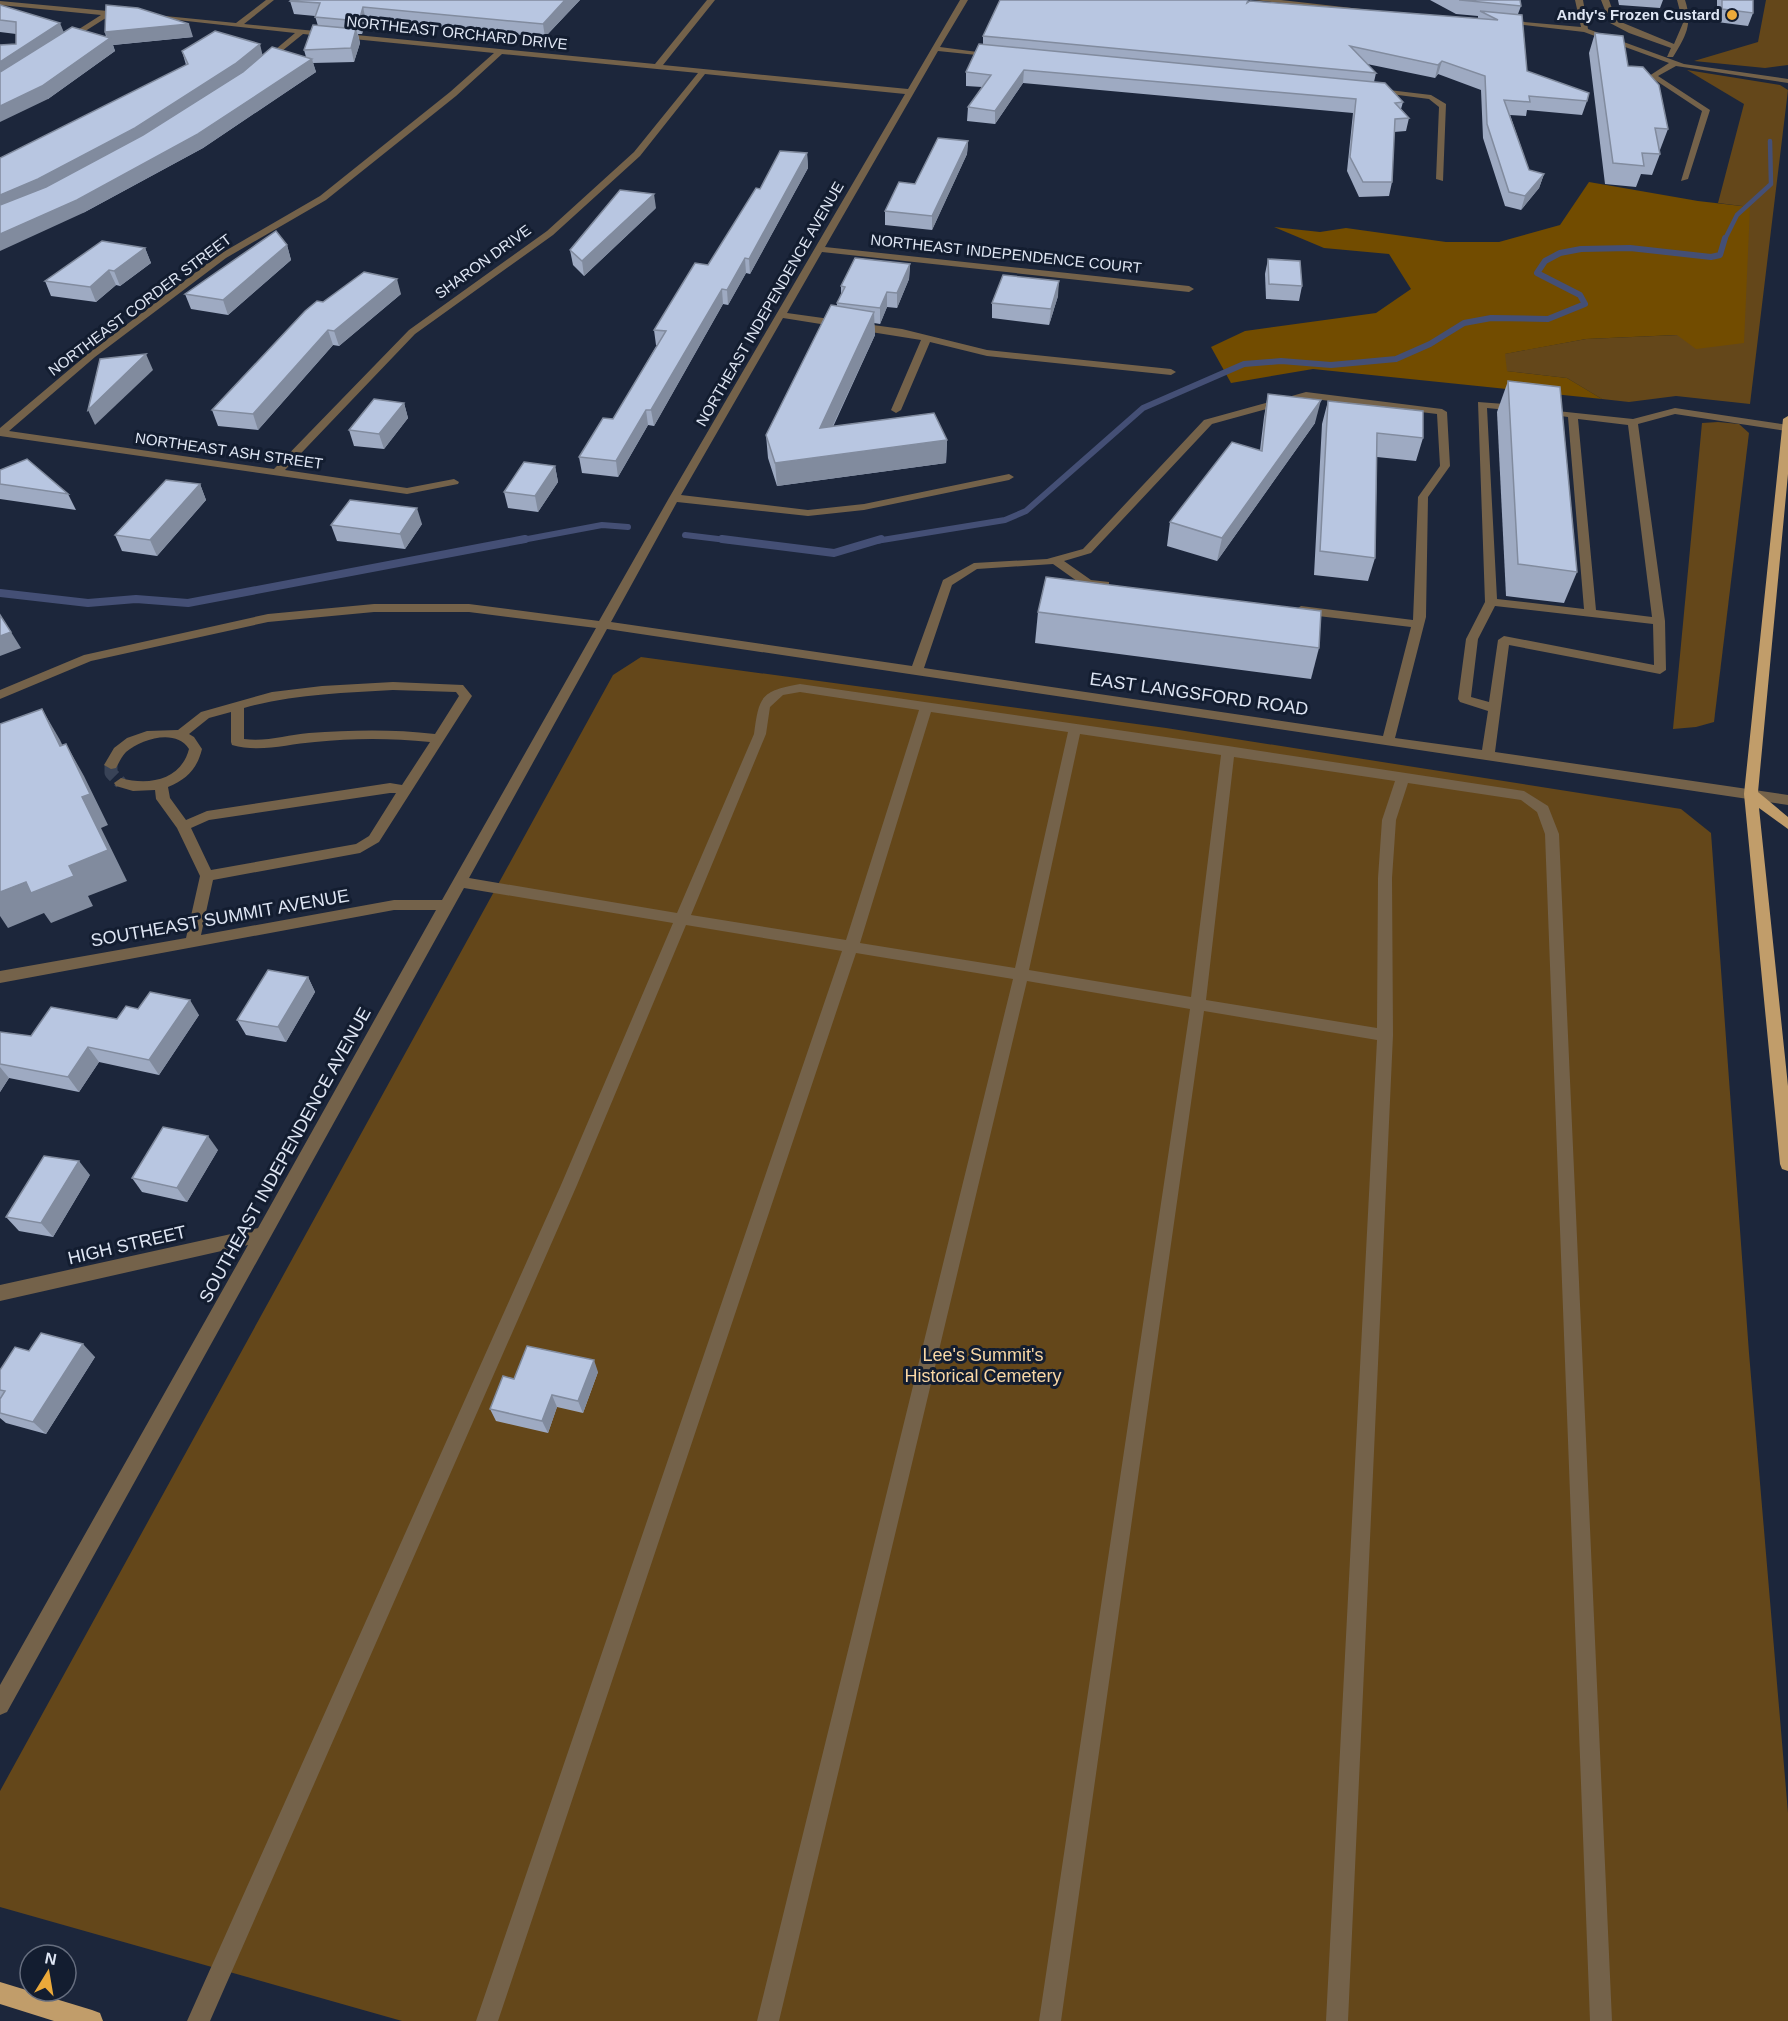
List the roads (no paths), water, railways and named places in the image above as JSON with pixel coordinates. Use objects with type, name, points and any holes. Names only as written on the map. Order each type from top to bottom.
[{"type":"main road","points":[[1788,424],[1751,794],[1788,1164]]},
{"type":"main road","points":[[1751,794],[1788,824]]},
{"type":"main road","points":[[0,1993],[92,2021]]},
{"type":"street","points":[[0,3],[4,0]]},
{"type":"street","points":[[237,25],[270,0]]},
{"type":"street","points":[[658,66],[711,0]]},
{"type":"street","name":"NORTHEAST INDEPENDENCE AVENUE","points":[[605,625],[674,498],[964,0]]},
{"type":"street","points":[[1258,0],[1387,12]]},
{"type":"street","points":[[1375,11],[1376,0]]},
{"type":"street","points":[[1579,0],[1585,30]]},
{"type":"street","points":[[1605,0],[1612,21],[1675,47]]},
{"type":"street","points":[[1681,0],[1686,14],[1687,30],[1675,47],[1671,61],[1653,76],[1706,110],[1684,178]]},
{"type":"street","points":[[0,3],[132,15]]},
{"type":"street","points":[[59,46],[108,13]]},
{"type":"street","name":"NORTHEAST ORCHARD DRIVE","points":[[144,16],[911,92]]},
{"type":"street","points":[[1492,21],[1585,30],[1671,61],[1746,77],[1788,81]]},
{"type":"street","points":[[260,67],[302,32]]},
{"type":"street","points":[[936,49],[1006,56]]},
{"type":"street","name":"NORTHEAST CORDER STREET","points":[[0,433],[92,355],[223,256],[323,198],[453,93],[500,51]]},
{"type":"street","name":"SHARON DRIVE","points":[[274,474],[412,332],[550,233],[637,154],[704,70]]},
{"type":"street","points":[[1371,90],[1431,97],[1443,106],[1440,179]]},
{"type":"street","name":"NORTHEAST INDEPENDENCE COURT","points":[[820,249],[1189,289]]},
{"type":"street","points":[[781,315],[902,332],[987,353],[1171,372]]},
{"type":"street","points":[[896,410],[926,339]]},
{"type":"street","points":[[917,671],[946,583],[974,566],[1047,562],[1087,551],[1208,422],[1306,395],[1442,412],[1445,466],[1422,497],[1419,624],[1388,740]]},
{"type":"street","points":[[1493,708],[1464,699],[1472,639],[1491,602],[1482,404],[1633,422],[1675,411],[1788,424]]},
{"type":"street","points":[[1573,415],[1590,613]]},
{"type":"street","points":[[1488,754],[1504,640],[1660,670],[1659,621],[1633,422]]},
{"type":"street","name":"NORTHEAST ASH STREET","points":[[0,433],[274,474],[407,491],[454,482]]},
{"type":"street","points":[[674,498],[808,513],[864,507],[1009,477]]},
{"type":"street","points":[[1055,560],[1088,583],[1124,588]]},
{"type":"street","points":[[1491,602],[1659,621]]},
{"type":"street","name":"EAST LANGSFORD ROAD","points":[[0,695],[88,658],[268,618],[374,608],[469,608],[605,625],[1788,800]]},
{"type":"street","points":[[1289,608],[1419,624]]},
{"type":"street","name":"SOUTHEAST INDEPENDENCE AVENUE","points":[[0,1705],[605,625]]},
{"type":"street","points":[[180,735],[205,715],[237,704],[272,696],[322,690],[393,686],[459,688],[466,696],[374,839],[360,848],[207,876]]},
{"type":"street","points":[[198,2021],[569,1185],[759,734],[764,705],[778,692],[800,688],[1228,750],[1524,796],[1543,809],[1552,834],[1601,2021]]},
{"type":"street","points":[[237,704],[237,742],[257,747],[303,738],[365,735],[438,739]]},
{"type":"street","points":[[487,2021],[851,947],[927,706]]},
{"type":"street","points":[[768,2021],[1021,975],[1075,728]]},
{"type":"street","points":[[111,765],[122,748],[136,739],[155,733],[180,735],[191,742],[194,747],[194,758],[179,776],[161,784],[142,788],[121,783]]},
{"type":"street","points":[[1050,2021],[1198,1004],[1228,750]]},
{"type":"street","points":[[1337,2021],[1385,1035],[1384,878],[1389,820],[1403,777]]},
{"type":"street","points":[[161,784],[163,799],[183,826],[207,876],[192,944]]},
{"type":"street","points":[[183,826],[207,816],[390,788],[405,790]]},
{"type":"street","points":[[460,882],[1385,1035]]},
{"type":"street","name":"SOUTHEAST SUMMIT AVENUE","points":[[0,977],[192,944],[394,905],[448,905]]},
{"type":"street","name":"HIGH STREET","points":[[0,1293],[262,1234]]},
{"type":"waterway","points":[[1725,239],[1737,215],[1771,184],[1770,141]]},
{"type":"waterway","points":[[876,541],[1005,520],[1026,511],[1143,408],[1244,364],[1281,361],[1331,365],[1396,359],[1430,344],[1464,323],[1491,318],[1548,319],[1585,304],[1580,295],[1537,273],[1545,261],[1560,253],[1581,249],[1630,248],[1711,257],[1720,255],[1725,238]]},
{"type":"waterway","points":[[517,541],[602,525],[628,527]]},
{"type":"waterway","points":[[685,535],[735,541]]},
{"type":"waterway","points":[[0,593],[88,603],[136,599],[188,603],[525,539]]},
{"type":"waterway","points":[[722,539],[834,553],[881,539]]},
{"type":"tunnel","points":[[111,765],[111,773],[121,783]]},
{"type":"place","name":"Andy's Frozen Custard","points":[[1732,15]]},
{"type":"park label","name":"Lee's Summit's Historical Cemetery","points":[[983,1365]]}]
